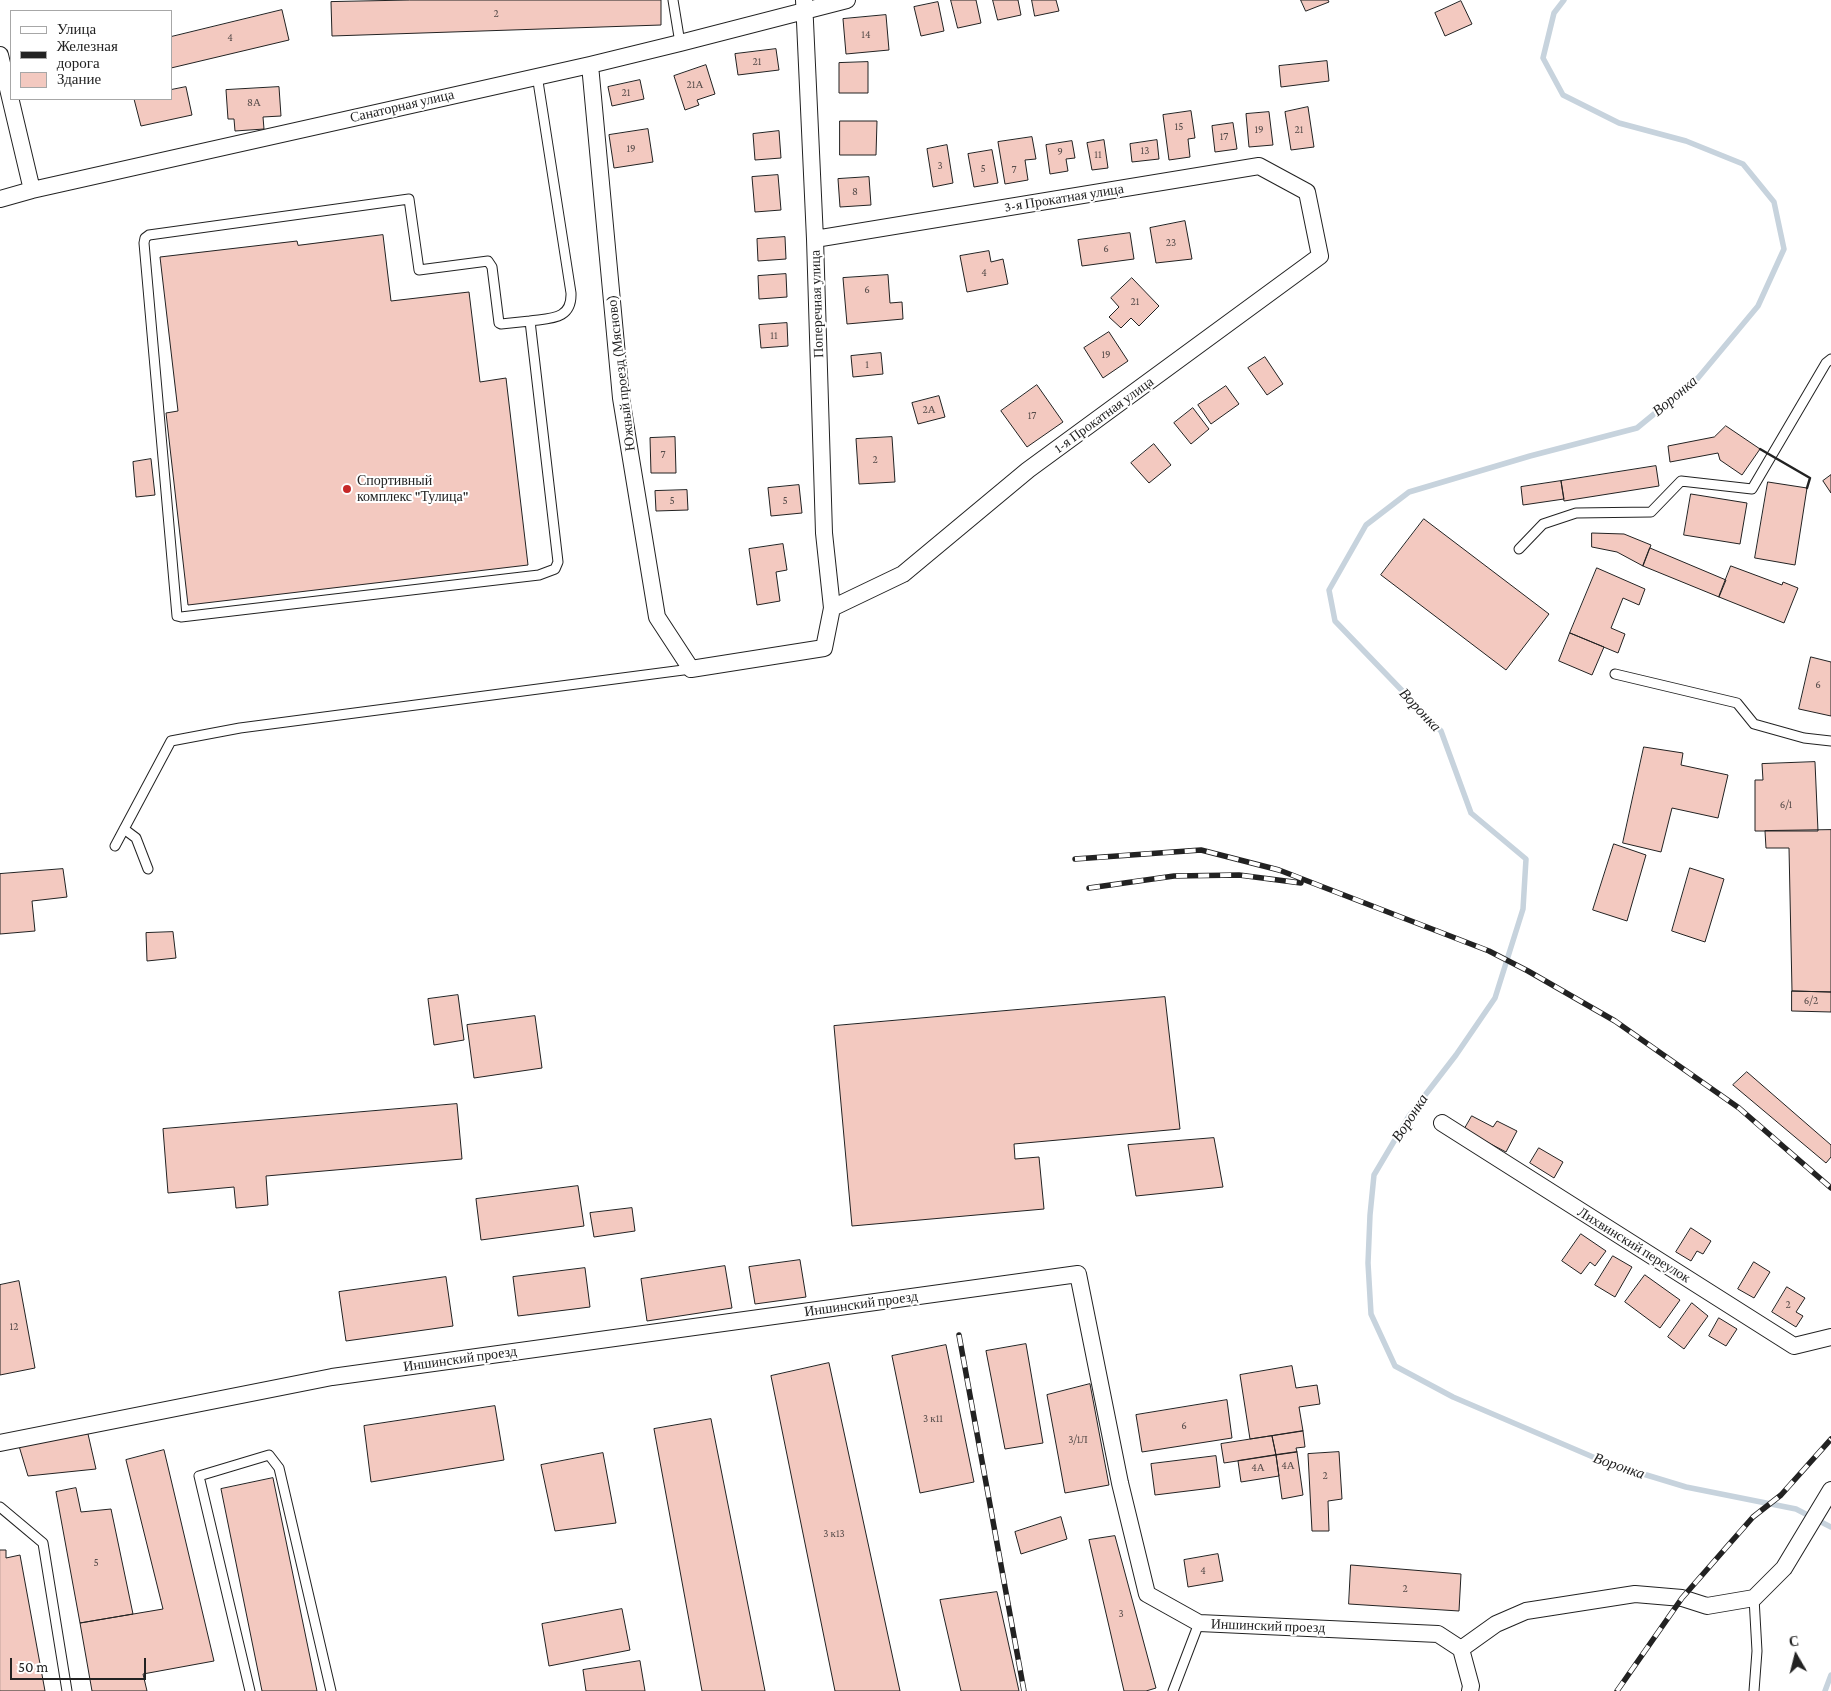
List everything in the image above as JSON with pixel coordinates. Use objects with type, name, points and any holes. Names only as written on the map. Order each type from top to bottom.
[{"type":"street","name":"Санаторная улица","points":[[0,199],[32,190],[680,44],[803,6],[847,0]]},
{"type":"street","name":"Поперечная улица","points":[[691,669],[824,648],[832,608],[824,533],[815,239],[803,6]]},
{"type":"street","points":[[0,55],[10,97]]},
{"type":"street","name":"Южный проезд (Мясново)","points":[[590,65],[621,398],[657,617],[691,669]]},
{"type":"street","points":[[11,100],[32,190]]},
{"type":"street","name":"3-я Прокатная улица","points":[[815,239],[1259,166],[1307,192]]},
{"type":"street","name":"1-я Прокатная улица","points":[[832,608],[903,574],[1028,470],[1320,256],[1307,192]]},
{"type":"street","name":"Лихвинский переулок","points":[[1442,1123],[1794,1346],[1831,1337]]},
{"type":"street","name":"Иншинский проезд","points":[[0,1443],[332,1377],[1078,1274],[1120,1482],[1147,1594],[1199,1623],[1438,1634],[1461,1650]]},
{"type":"street","points":[[1470,1691],[1471,1686],[1461,1650],[1496,1624],[1526,1611],[1635,1594],[1682,1598],[1707,1606],[1754,1598],[1784,1568],[1830,1492]]},
{"type":"lane","points":[[674,0],[680,44]]},
{"type":"lane","points":[[530,321],[558,562],[555,569],[539,575],[177,616],[144,252],[145,238],[154,235],[409,199],[419,270],[488,261],[492,267],[501,324],[559,316],[569,307],[571,301],[537,76]]},
{"type":"lane","points":[[1519,549],[1543,524],[1576,513],[1651,512],[1681,481],[1752,489],[1821,371],[1831,359]]},
{"type":"lane","points":[[115,846],[171,741],[240,728],[691,669]]},
{"type":"lane","points":[[1615,674],[1737,703],[1754,724],[1804,738],[1831,741]]},
{"type":"lane","points":[[124,829],[136,838],[148,868]]},
{"type":"lane","points":[[250,1691],[200,1476],[269,1456],[279,1468],[331,1691]]},
{"type":"lane","points":[[0,1507],[43,1543],[67,1691]]},
{"type":"lane","points":[[1754,1598],[1758,1651],[1754,1691]]},
{"type":"lane","points":[[1173,1691],[1199,1623]]},
{"type":"building","points":[[410,0],[661,0],[661,25],[332,36],[331,2]]},
{"type":"building","points":[[951,0],[976,0],[981,23],[958,28]]},
{"type":"building","points":[[993,0],[1018,0],[1021,15],[998,20]]},
{"type":"building","points":[[1032,0],[1056,0],[1059,11],[1035,16]]},
{"type":"building","points":[[1301,0],[1328,0],[1329,2],[1306,11]]},
{"type":"building","points":[[1461,1],[1472,24],[1445,36],[1435,13]]},
{"type":"building","points":[[938,2],[944,31],[921,36],[914,7]]},
{"type":"building","points":[[282,10],[289,40],[172,68],[172,37]]},
{"type":"building","points":[[886,15],[889,50],[846,54],[843,19]]},
{"type":"building","points":[[776,49],[779,70],[738,75],[735,54]]},
{"type":"building","points":[[1327,61],[1329,81],[1281,87],[1279,66]]},
{"type":"building","points":[[868,62],[868,93],[839,93],[839,63]]},
{"type":"building","points":[[706,65],[715,94],[697,100],[699,105],[685,110],[674,76]]},
{"type":"building","points":[[640,80],[644,99],[612,106],[608,87]]},
{"type":"building","points":[[186,87],[192,115],[141,126],[134,100],[172,100],[172,90]]},
{"type":"building","points":[[279,87],[281,116],[263,117],[264,129],[235,131],[234,119],[228,119],[226,90]]},
{"type":"building","points":[[1308,107],[1314,147],[1291,150],[1285,112]]},
{"type":"building","points":[[1191,111],[1195,138],[1188,139],[1190,157],[1169,160],[1163,115]]},
{"type":"building","points":[[1269,112],[1273,145],[1249,147],[1246,114]]},
{"type":"building","points":[[840,121],[877,121],[876,155],[840,155]]},
{"type":"building","points":[[1233,123],[1237,149],[1215,152],[1212,126]]},
{"type":"building","points":[[648,129],[653,162],[614,168],[609,135]]},
{"type":"building","points":[[779,131],[781,158],[755,160],[753,134]]},
{"type":"building","points":[[1032,137],[1036,159],[1025,160],[1028,180],[1005,184],[998,142]]},
{"type":"building","points":[[1104,140],[1108,168],[1092,170],[1087,143]]},
{"type":"building","points":[[1157,140],[1159,159],[1132,162],[1130,144]]},
{"type":"building","points":[[1072,141],[1075,158],[1066,159],[1068,171],[1050,174],[1046,145]]},
{"type":"building","points":[[947,145],[953,183],[933,187],[927,149]]},
{"type":"building","points":[[992,150],[998,183],[974,187],[968,154]]},
{"type":"building","points":[[778,175],[781,210],[755,212],[752,177]]},
{"type":"building","points":[[869,177],[871,205],[840,207],[838,179]]},
{"type":"building","points":[[1185,221],[1192,259],[1156,263],[1150,228]]},
{"type":"building","points":[[1130,233],[1134,259],[1082,266],[1078,240]]},
{"type":"building","name":"Спортивный комплекс \"Тулица\"","points":[[383,235],[391,301],[469,292],[480,382],[506,378],[528,565],[188,605],[166,413],[178,411],[160,257],[297,241],[298,245]]},
{"type":"building","points":[[785,237],[786,259],[758,261],[757,239]]},
{"type":"building","points":[[989,251],[991,262],[1003,259],[1008,284],[967,292],[960,256]]},
{"type":"building","points":[[786,274],[787,297],[759,299],[758,276]]},
{"type":"building","points":[[888,275],[890,303],[902,302],[903,319],[847,324],[843,278]]},
{"type":"building","points":[[1132,278],[1159,306],[1139,326],[1131,318],[1121,328],[1109,317],[1119,307],[1111,298]]},
{"type":"building","points":[[787,323],[788,346],[761,348],[759,325]]},
{"type":"building","points":[[1109,332],[1128,361],[1103,378],[1084,348]]},
{"type":"building","points":[[881,353],[883,374],[853,377],[851,356]]},
{"type":"building","points":[[1265,357],[1283,384],[1267,395],[1248,368]]},
{"type":"building","points":[[1037,385],[1063,422],[1027,447],[1001,411]]},
{"type":"building","points":[[1226,386],[1239,404],[1211,424],[1198,405]]},
{"type":"building","points":[[939,396],[945,417],[918,424],[912,403]]},
{"type":"building","points":[[1193,408],[1209,429],[1191,444],[1174,423]]},
{"type":"building","points":[[1726,426],[1760,449],[1742,475],[1720,460],[1718,453],[1670,462],[1668,446],[1714,437]]},
{"type":"building","points":[[675,437],[676,473],[651,473],[650,438]]},
{"type":"building","points":[[892,437],[895,482],[859,484],[856,439]]},
{"type":"building","points":[[1154,444],[1171,465],[1149,483],[1131,463]]},
{"type":"building","points":[[151,459],[155,495],[136,497],[133,462]]},
{"type":"building","points":[[1656,466],[1659,486],[1564,501],[1561,481]]},
{"type":"building","points":[[1831,475],[1831,493],[1823,481]]},
{"type":"building","points":[[1561,481],[1564,499],[1523,505],[1521,487]]},
{"type":"building","points":[[1768,482],[1807,488],[1795,565],[1755,558]]},
{"type":"building","points":[[799,485],[802,513],[771,516],[768,488]]},
{"type":"building","points":[[687,490],[688,510],[656,511],[655,491]]},
{"type":"building","points":[[1691,494],[1747,503],[1740,544],[1684,535]]},
{"type":"building","points":[[1424,519],[1549,614],[1506,670],[1381,575]]},
{"type":"building","points":[[1592,533],[1624,534],[1651,545],[1643,566],[1617,552],[1592,547]]},
{"type":"building","points":[[783,544],[787,570],[776,572],[780,601],[757,605],[749,549]]},
{"type":"building","points":[[1650,548],[1726,580],[1719,597],[1643,566]]},
{"type":"building","points":[[1731,566],[1782,585],[1783,582],[1798,588],[1784,623],[1719,597]]},
{"type":"building","points":[[1597,568],[1645,589],[1639,605],[1623,598],[1611,628],[1625,634],[1618,653],[1570,633]]},
{"type":"building","points":[[1570,633],[1604,647],[1592,675],[1559,661]]},
{"type":"building","points":[[1811,657],[1831,662],[1831,716],[1799,709]]},
{"type":"building","points":[[1644,747],[1683,753],[1681,765],[1728,775],[1718,818],[1672,808],[1661,852],[1623,843]]},
{"type":"building","points":[[1815,762],[1818,831],[1755,831],[1755,780],[1763,780],[1762,764]]},
{"type":"building","points":[[1831,830],[1831,992],[1792,991],[1789,848],[1766,848],[1765,831]]},
{"type":"building","points":[[1614,844],[1646,855],[1627,921],[1593,910]]},
{"type":"building","points":[[1690,868],[1724,879],[1705,942],[1672,931]]},
{"type":"building","points":[[63,869],[67,897],[32,901],[35,931],[0,934],[0,874]]},
{"type":"building","points":[[173,932],[176,958],[147,961],[146,933]]},
{"type":"building","points":[[1792,991],[1831,992],[1831,1012],[1792,1011]]},
{"type":"building","points":[[458,995],[464,1040],[434,1045],[428,999]]},
{"type":"building","points":[[1165,997],[1180,1129],[1014,1144],[1015,1159],[1039,1157],[1044,1209],[852,1226],[834,1026]]},
{"type":"building","points":[[535,1016],[542,1068],[474,1078],[467,1025]]},
{"type":"building","points":[[1747,1072],[1831,1145],[1831,1157],[1826,1163],[1733,1085]]},
{"type":"building","points":[[457,1104],[462,1159],[266,1176],[268,1205],[236,1208],[234,1187],[168,1193],[163,1129]]},
{"type":"building","points":[[1472,1116],[1493,1127],[1497,1121],[1517,1131],[1506,1152],[1464,1130]]},
{"type":"building","points":[[1214,1138],[1223,1187],[1136,1196],[1128,1145]]},
{"type":"building","points":[[1539,1148],[1563,1162],[1554,1178],[1530,1163]]},
{"type":"building","points":[[578,1186],[584,1226],[481,1240],[476,1199]]},
{"type":"building","points":[[632,1208],[635,1231],[594,1237],[590,1213]]},
{"type":"building","points":[[1691,1228],[1711,1241],[1703,1254],[1697,1251],[1691,1261],[1676,1252]]},
{"type":"building","points":[[1581,1234],[1606,1251],[1595,1266],[1590,1262],[1581,1274],[1562,1261]]},
{"type":"building","points":[[1613,1256],[1632,1267],[1615,1297],[1595,1285]]},
{"type":"building","points":[[800,1260],[806,1297],[755,1304],[749,1267]]},
{"type":"building","points":[[1754,1262],[1770,1272],[1754,1298],[1738,1289]]},
{"type":"building","points":[[725,1266],[732,1308],[647,1321],[641,1279]]},
{"type":"building","points":[[585,1268],[590,1307],[518,1316],[513,1277]]},
{"type":"building","points":[[1645,1275],[1680,1300],[1660,1328],[1625,1302]]},
{"type":"building","points":[[446,1277],[453,1326],[346,1341],[339,1292]]},
{"type":"building","points":[[19,1281],[35,1368],[0,1375],[0,1285]]},
{"type":"building","points":[[1787,1287],[1805,1298],[1796,1312],[1803,1316],[1796,1327],[1772,1312]]},
{"type":"building","points":[[1692,1303],[1708,1316],[1684,1349],[1668,1337]]},
{"type":"building","points":[[1719,1318],[1737,1329],[1726,1346],[1709,1336]]},
{"type":"building","points":[[1026,1344],[1043,1443],[1005,1449],[986,1351]]},
{"type":"building","points":[[946,1345],[974,1482],[920,1493],[892,1356]]},
{"type":"building","points":[[829,1363],[900,1691],[835,1691],[771,1376]]},
{"type":"building","points":[[1292,1366],[1296,1388],[1317,1385],[1320,1404],[1299,1407],[1303,1431],[1250,1439],[1240,1375]]},
{"type":"building","points":[[1090,1384],[1109,1485],[1065,1493],[1047,1395]]},
{"type":"building","points":[[1227,1400],[1232,1438],[1142,1452],[1136,1415]]},
{"type":"building","points":[[495,1406],[504,1460],[371,1482],[364,1426]]},
{"type":"building","points":[[711,1419],[765,1691],[702,1691],[654,1429]]},
{"type":"building","points":[[1303,1431],[1305,1447],[1296,1448],[1297,1452],[1276,1455],[1272,1436]]},
{"type":"building","points":[[88,1434],[96,1469],[28,1476],[19,1446]]},
{"type":"building","points":[[1272,1436],[1276,1455],[1224,1463],[1221,1444]]},
{"type":"building","points":[[164,1450],[214,1661],[143,1674],[147,1691],[92,1691],[80,1623],[163,1609],[126,1460]]},
{"type":"building","points":[[1297,1452],[1303,1495],[1282,1499],[1276,1455]]},
{"type":"building","points":[[1339,1452],[1342,1499],[1328,1501],[1329,1531],[1312,1531],[1308,1454]]},
{"type":"building","points":[[603,1453],[616,1523],[555,1531],[541,1465]]},
{"type":"building","points":[[1276,1455],[1279,1476],[1241,1482],[1238,1461]]},
{"type":"building","points":[[1216,1456],[1220,1487],[1155,1495],[1151,1464]]},
{"type":"building","points":[[273,1478],[317,1691],[262,1691],[221,1489]]},
{"type":"building","points":[[76,1488],[81,1512],[111,1509],[133,1614],[80,1623],[56,1492]]},
{"type":"building","points":[[1061,1517],[1067,1539],[1021,1554],[1015,1532]]},
{"type":"building","points":[[1115,1536],[1156,1688],[1146,1691],[1124,1691],[1089,1540]]},
{"type":"building","points":[[0,1550],[6,1550],[6,1558],[20,1555],[45,1691],[0,1691]]},
{"type":"building","points":[[1218,1554],[1223,1581],[1188,1587],[1184,1560]]},
{"type":"building","points":[[1351,1565],[1461,1574],[1459,1611],[1349,1604]]},
{"type":"building","points":[[997,1592],[1019,1691],[961,1691],[940,1600]]},
{"type":"building","points":[[622,1609],[630,1650],[549,1666],[542,1624]]},
{"type":"building","points":[[640,1661],[645,1691],[586,1691],[583,1670]]},
{"type":"waterway","name":"Воронка","points":[[1564,0],[1554,13],[1543,58],[1563,95],[1619,123],[1686,141],[1743,164],[1774,202],[1784,249],[1758,306],[1698,378],[1637,428],[1530,456],[1409,492],[1366,525],[1329,590],[1335,621],[1441,731],[1471,813],[1526,859],[1523,909],[1495,998],[1456,1055],[1409,1116],[1374,1175],[1368,1263],[1371,1314],[1395,1366],[1453,1397],[1607,1463],[1686,1487],[1796,1509],[1831,1527]]},
{"type":"waterway","name":"Воронка","points":[[1825,1691],[1831,1675]]},
{"type":"railway","points":[[1075,859],[1201,850],[1279,870],[1489,951],[1615,1021],[1739,1108],[1831,1188]]},
{"type":"railway","points":[[1089,888],[1174,876],[1239,875],[1301,883]]},
{"type":"railway","points":[[959,1335],[1024,1691]]},
{"type":"railway","points":[[1617,1691],[1682,1598],[1753,1517],[1781,1495],[1831,1439]]},
{"type":"wall","points":[[1760,449],[1810,478],[1807,488]]},
{"type":"place","name":"Спортивный комплекс \"Тулица\"","points":[[347,489]]}]
